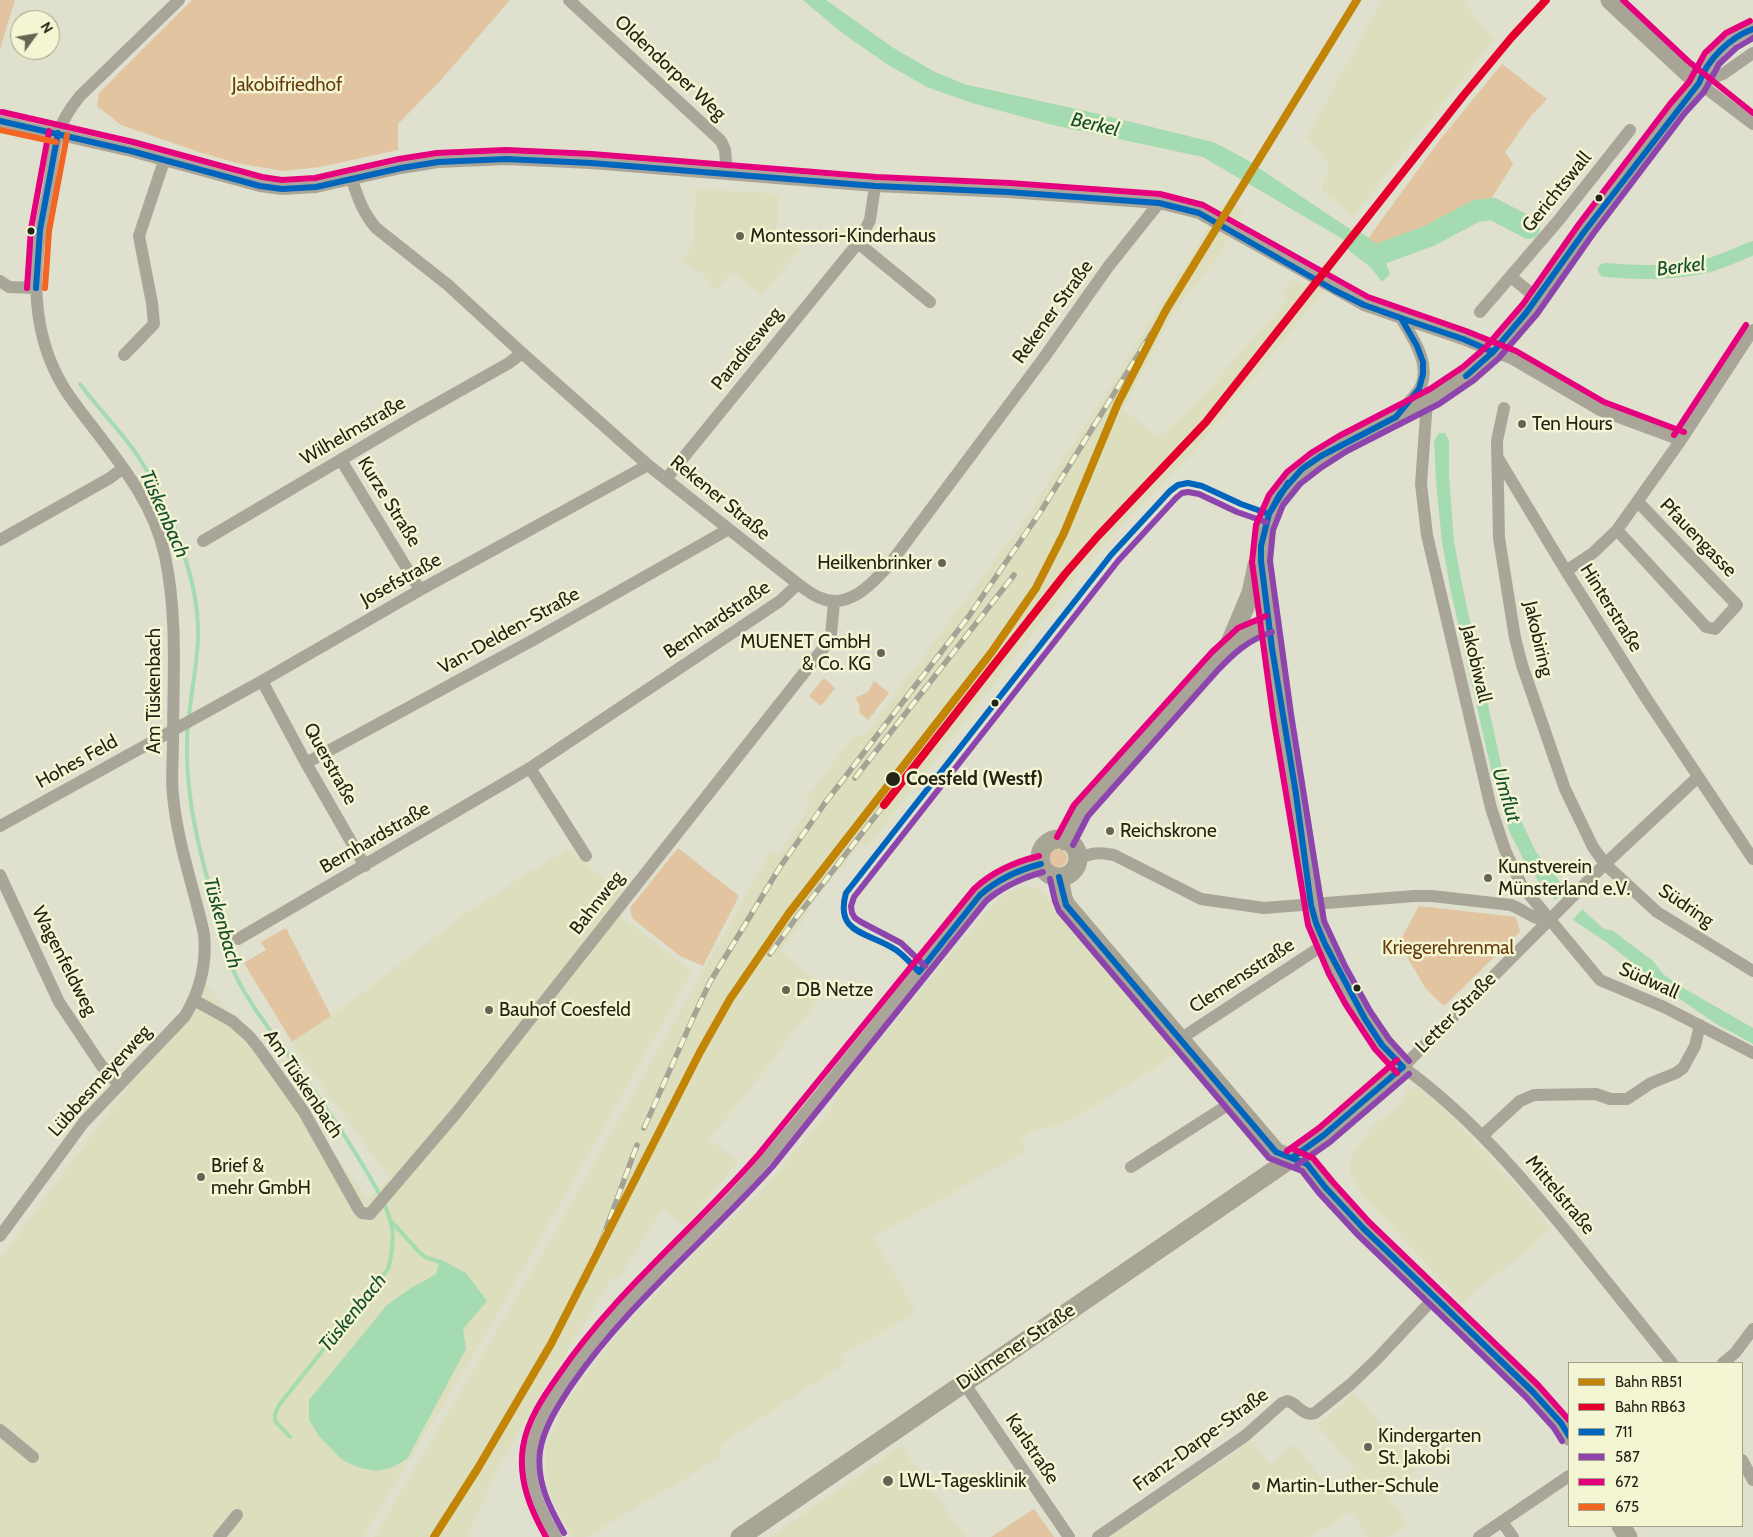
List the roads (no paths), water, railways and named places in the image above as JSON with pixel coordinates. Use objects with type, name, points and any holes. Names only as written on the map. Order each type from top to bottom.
[{"type":"street","name":"Am Tüskenbach","points":[[178,0],[80,96],[71,108],[58,133],[39,234],[36,288],[40,325],[49,355],[59,377],[69,395],[123,468],[148,509],[165,555],[172,599],[175,728],[173,793],[176,819],[200,914],[205,947],[201,981],[194,1000],[232,1022],[249,1036],[304,1112],[359,1210],[369,1213]]},
{"type":"street","name":"Oldendorper Weg","points":[[569,0],[721,141],[725,150],[727,174]]},
{"type":"street","points":[[1610,0],[1699,83],[1753,124]]},
{"type":"street","points":[[1229,646],[1251,593],[1266,523],[1276,501],[1294,476],[1321,456],[1427,401],[1466,376],[1493,352],[1537,298],[1584,232],[1699,83],[1716,54],[1742,33],[1753,29]]},
{"type":"street","points":[[1699,83],[1723,74],[1753,53]]},
{"type":"street","points":[[0,121],[131,151],[260,186],[282,189],[316,187],[401,168],[438,162],[506,159],[591,163],[875,186],[1008,192],[1159,203],[1199,213],[1364,305],[1463,339],[1519,362],[1600,410],[1681,440]]},
{"type":"street","name":"Gerichtswall","points":[[1480,312],[1558,221],[1630,130]]},
{"type":"street","points":[[124,355],[154,324],[152,303],[139,236],[164,161]]},
{"type":"street","name":"Rekener Straße","points":[[352,180],[360,205],[366,217],[376,228],[448,285],[648,465],[798,584],[817,597],[834,602],[862,592],[870,586],[888,565],[1037,366],[1108,267],[1159,203]]},
{"type":"street","name":"Paradiesweg","points":[[666,479],[858,243],[870,220],[875,186]]},
{"type":"street","points":[[858,243],[930,302]]},
{"type":"street","points":[[1511,277],[1537,298]]},
{"type":"street","points":[[0,281],[9,287],[36,288]]},
{"type":"street","points":[[1396,417],[1420,389],[1423,374],[1423,362],[1417,346],[1401,318]]},
{"type":"street","name":"Pfauengasse","points":[[1566,571],[1593,553],[1618,530],[1681,440],[1753,330]]},
{"type":"street","name":"Wilhelmstraße","points":[[203,541],[509,363],[522,353]]},
{"type":"street","name":"Jakobiwall","points":[[1427,401],[1421,467],[1422,499],[1427,535],[1459,677],[1491,808],[1505,850],[1522,886],[1550,920]]},
{"type":"street","name":"Jakobiring","points":[[1504,408],[1496,441],[1499,538],[1515,638],[1522,665],[1565,789],[1593,847],[1605,864]]},
{"type":"street","name":"Hinterstraße","points":[[1497,455],[1566,571],[1753,859]]},
{"type":"street","name":"Kurze Straße","points":[[341,460],[420,590]]},
{"type":"street","name":"Josefstraße","points":[[175,728],[420,590],[648,465]]},
{"type":"street","points":[[0,540],[110,478],[123,468]]},
{"type":"street","name":"Pfauengasse","points":[[1618,530],[1706,627],[1715,629],[1737,605],[1638,502]]},
{"type":"street","name":"Van-Delden-Straße","points":[[306,762],[535,638],[728,529]]},
{"type":"street","points":[[1261,546],[1269,624],[1311,905],[1325,944],[1365,1019],[1382,1045],[1403,1067]]},
{"type":"street","name":"Bernhardstraße","points":[[238,939],[530,768],[780,601],[798,584]]},
{"type":"street","name":"Bahnweg","points":[[369,1213],[392,1189],[457,1112],[826,644],[831,635],[834,602]]},
{"type":"street","points":[[1065,841],[1081,811],[1229,646],[1248,631],[1269,624]]},
{"type":"street","name":"Querstraße","points":[[262,680],[365,866]]},
{"type":"street","name":"Hohes Feld","points":[[0,826],[175,728]]},
{"type":"street","points":[[530,768],[586,856]]},
{"type":"street","name":"Letter Straße","points":[[1292,1158],[1324,1135],[1403,1067],[1605,864],[1698,777]]},
{"type":"street","points":[[1054,840],[1065,841],[1073,847],[1076,851],[1077,861],[1073,871],[1059,877],[1048,874],[1041,864],[1040,858],[1044,847],[1054,840]]},
{"type":"street","points":[[1077,861],[1092,853],[1100,852],[1114,856],[1201,899],[1264,908],[1432,896],[1511,905],[1534,918],[1550,920]]},
{"type":"street","points":[[556,1537],[543,1514],[532,1484],[530,1452],[543,1418],[580,1358],[609,1323],[762,1165],[810,1108],[980,895],[991,884],[1004,876],[1041,864]]},
{"type":"street","name":"Südring","points":[[1605,864],[1657,912],[1753,971]]},
{"type":"street","name":"Wagenfeldweg","points":[[0,875],[59,1002],[101,1065],[118,1084]]},
{"type":"street","points":[[1059,877],[1066,905],[1276,1152],[1307,1164],[1325,1188],[1434,1298],[1532,1391],[1568,1434]]},
{"type":"street","name":"Südwall","points":[[1550,920],[1600,980],[1700,1025],[1753,1053]]},
{"type":"street","name":"Clemensstraße","points":[[1180,1040],[1325,944]]},
{"type":"street","name":"Lübbesmeyerweg","points":[[0,1236],[84,1122],[118,1084],[185,1016],[194,1000]]},
{"type":"street","points":[[1482,1136],[1528,1096],[1561,1093],[1596,1094],[1610,1099],[1626,1099],[1650,1083],[1676,1073],[1683,1068],[1695,1046],[1700,1025]]},
{"type":"street","name":"Mittelstraße","points":[[1403,1067],[1430,1086],[1522,1178],[1671,1362]]},
{"type":"street","points":[[1131,1167],[1234,1101]]},
{"type":"street","name":"Dülmener Straße","points":[[740,1537],[1292,1158]]},
{"type":"street","name":"Franz-Darpe-Straße","points":[[1098,1537],[1245,1436],[1287,1400],[1305,1414],[1315,1413],[1377,1359],[1434,1298]]},
{"type":"street","points":[[1724,1362],[1735,1353],[1753,1329]]},
{"type":"street","name":"Karlstraße","points":[[964,1383],[1069,1537]]},
{"type":"street","points":[[0,1430],[33,1457]]},
{"type":"street","points":[[1743,1462],[1753,1480]]},
{"type":"street","points":[[1479,1537],[1568,1477]]},
{"type":"street","points":[[219,1537],[237,1515]]},
{"type":"street","points":[[1502,1522],[1513,1537]]},
{"type":"water","points":[[803,0],[826,0],[892,47],[933,71],[964,84],[1213,142],[1244,158],[1381,250],[1390,274],[1382,282],[1360,253],[1341,238],[1203,157],[1053,125],[972,103],[927,87],[888,65],[841,32]]},
{"type":"water","name":"Umflut","points":[[1439,433],[1445,433],[1449,440],[1449,475],[1454,542],[1502,769],[1522,823],[1536,852],[1583,910],[1604,929],[1613,931],[1653,961],[1663,974],[1678,985],[1753,1028],[1753,1044],[1715,1023],[1671,993],[1606,942],[1573,920],[1526,864],[1510,833],[1493,778],[1451,592],[1442,542],[1434,441]]},
{"type":"water","points":[[440,1259],[466,1273],[487,1301],[463,1329],[466,1349],[407,1459],[393,1467],[378,1471],[360,1468],[342,1460],[319,1436],[309,1420],[309,1400],[387,1305],[436,1274]]},
{"type":"waterway","name":"Berkel","points":[[1357,243],[1374,256],[1429,236],[1476,211],[1493,209],[1529,228]]},
{"type":"waterway","name":"Berkel","points":[[1605,270],[1654,272],[1690,269],[1728,259],[1753,248]]},
{"type":"waterway","name":"Tüskenbach","points":[[80,384],[127,441],[145,468],[168,513],[187,563],[197,612],[198,634],[189,718]]},
{"type":"waterway","name":"Tüskenbach","points":[[188,725],[187,755],[193,815],[206,875],[230,963],[256,1011],[353,1148],[387,1210],[392,1227],[393,1238],[388,1269],[279,1405],[275,1414],[275,1421],[290,1437]]},
{"type":"waterway","points":[[391,1221],[419,1252],[425,1257],[440,1262]]},
{"type":"railway","points":[[644,1128],[710,982],[780,867],[825,803],[969,616],[1041,511],[1166,310]]},
{"type":"railway","points":[[855,778],[1014,575]]},
{"type":"railway","points":[[770,954],[884,805]]},
{"type":"railway","points":[[585,1281],[637,1145]]},
{"type":"rail line","name":"RB51","points":[[434,1537],[478,1468],[551,1344],[700,1052],[730,999],[789,913],[991,653],[1036,588],[1064,533],[1118,403],[1166,310],[1357,0]]},
{"type":"rail line","name":"RB63","points":[[884,805],[1065,574],[1098,536],[1206,422],[1463,96],[1511,38],[1546,0]]},
{"type":"place","name":"Montessori-Kinderhaus","points":[[740,236]]},
{"type":"place","name":"Ten Hours","points":[[1522,424]]},
{"type":"place","name":"Heilkenbrinker","points":[[942,563]]},
{"type":"place","name":"MUENET GmbH & Co. KG","points":[[881,653]]},
{"type":"place","name":"Coesfeld (Westf)","points":[[893,779]]},
{"type":"place","name":"Reichskrone","points":[[1110,831]]},
{"type":"place","name":"Kunstverein Münsterland e.V.","points":[[1488,878]]},
{"type":"place","name":"DB Netze","points":[[786,990]]},
{"type":"place","name":"Bauhof Coesfeld","points":[[489,1010]]},
{"type":"place","name":"Brief & mehr GmbH","points":[[201,1177]]},
{"type":"place","name":"Kindergarten St. Jakobi","points":[[1368,1447]]},
{"type":"place","name":"LWL-Tagesklinik","points":[[888,1481]]},
{"type":"place","name":"Martin-Luther-Schule","points":[[1256,1486]]},
{"type":"park label","name":"Jakobifriedhof","points":[[287,85]]},
{"type":"park label","name":"Kriegerehrenmal","points":[[1448,948]]}]
